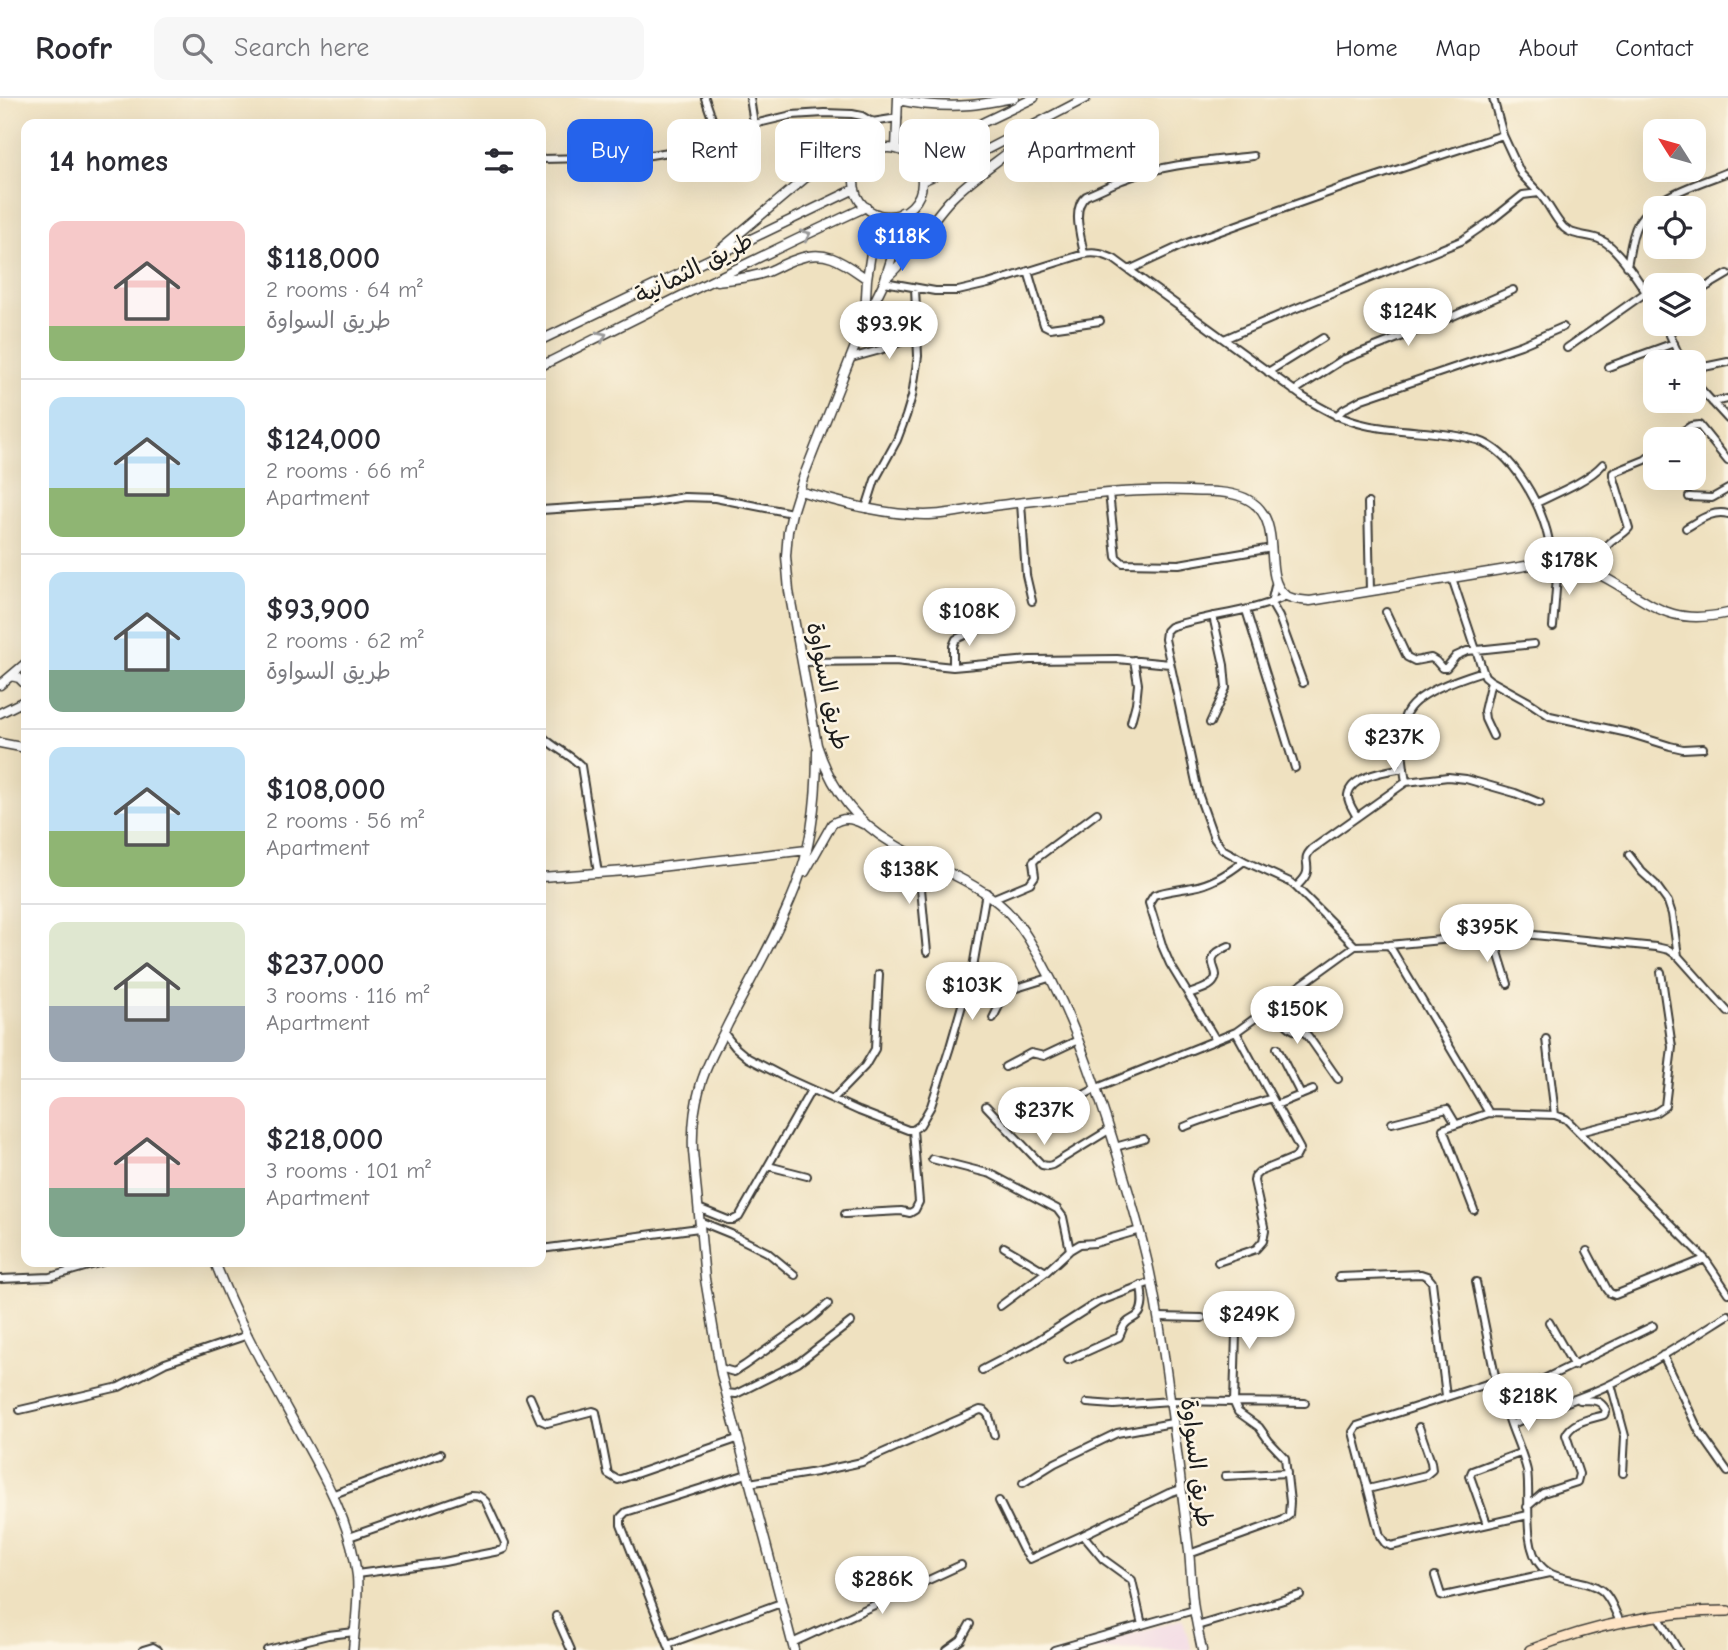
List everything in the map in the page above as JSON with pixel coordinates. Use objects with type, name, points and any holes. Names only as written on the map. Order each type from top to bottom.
[{"type":"main road","points":[[1530,1650],[1620,1622],[1658,1616],[1728,1611]]},
{"type":"street","points":[[705,98],[712,119]]},
{"type":"street","points":[[750,98],[753,119]]},
{"type":"street","points":[[896,149],[898,99],[947,106],[1014,98]]},
{"type":"street","points":[[990,119],[1034,98]]},
{"type":"street","points":[[990,148],[1086,98]]},
{"type":"street","points":[[1493,98],[1503,135],[1521,174],[1547,201],[1557,220],[1567,231],[1599,239],[1609,245],[1643,289]]},
{"type":"street","points":[[775,119],[824,113],[852,114],[867,119]]},
{"type":"street","points":[[885,120],[898,118]]},
{"type":"street","points":[[885,280],[955,195],[1028,138],[1047,118]]},
{"type":"street","points":[[1129,270],[1187,243],[1344,187],[1503,135]]},
{"type":"street","points":[[899,151],[879,149],[864,157],[856,172],[855,188],[861,202],[877,214],[902,212],[916,199],[922,182]]},
{"type":"street","points":[[546,159],[638,157],[667,152]]},
{"type":"street","points":[[1084,254],[1078,211],[1081,200],[1086,196],[1123,179],[1150,172],[1253,156]]},
{"type":"street","points":[[1627,266],[1634,232],[1646,213],[1661,201],[1684,189],[1728,172]]},
{"type":"street","points":[[706,261],[800,182]]},
{"type":"street","points":[[546,338],[855,188]]},
{"type":"street","points":[[1224,340],[1461,241],[1523,195],[1539,193]]},
{"type":"street","name":"طريق الثمانية","points":[[546,364],[776,248],[866,207]]},
{"type":"street","name":"طريق السواوة","points":[[902,212],[898,238],[885,280],[865,321],[799,491],[788,531],[786,556],[789,591],[817,745],[837,790],[870,828],[889,842],[986,892],[1019,924],[1049,978],[1078,1040],[1110,1130],[1140,1230],[1151,1282],[1171,1401],[1194,1609],[1202,1650]]},
{"type":"street","points":[[865,321],[867,279],[877,214]]},
{"type":"street","points":[[885,280],[915,288],[958,291],[1084,254],[1099,253],[1114,259],[1294,391],[1336,416],[1367,426],[1480,441],[1510,463],[1536,503],[1554,563],[1553,627]]},
{"type":"street","points":[[711,282],[752,277],[801,257],[818,254],[841,261],[867,279]]},
{"type":"street","points":[[1028,271],[1044,326],[1050,328],[1100,321]]},
{"type":"street","points":[[1706,287],[1728,274]]},
{"type":"street","points":[[866,508],[875,480],[897,440],[906,416],[918,364],[915,288]]},
{"type":"street","points":[[1294,391],[1342,359],[1444,320],[1513,289]]},
{"type":"street","points":[[1567,348],[1643,295]]},
{"type":"street","points":[[1336,416],[1362,399],[1521,345],[1563,327]]},
{"type":"street","points":[[851,358],[917,335]]},
{"type":"street","points":[[1671,336],[1677,350]]},
{"type":"street","points":[[1268,372],[1323,338]]},
{"type":"street","points":[[1608,367],[1674,343]]},
{"type":"street","points":[[1706,367],[1728,362]]},
{"type":"street","points":[[1706,395],[1728,419]]},
{"type":"street","points":[[1712,402],[1728,399]]},
{"type":"street","points":[[1706,434],[1728,461]]},
{"type":"street","points":[[1602,576],[1604,548],[1629,528],[1614,472],[1643,460]]},
{"type":"street","points":[[1536,503],[1576,483],[1603,464]]},
{"type":"street","points":[[1689,497],[1713,498],[1728,489]]},
{"type":"street","points":[[799,491],[866,508],[925,515],[1109,493],[1175,491],[1240,496],[1256,506],[1270,530],[1276,580],[1271,603],[1279,617],[1303,683]]},
{"type":"street","points":[[1109,493],[1116,557],[1124,563],[1179,564],[1272,548]]},
{"type":"street","points":[[546,510],[648,503],[684,497],[715,498],[792,513]]},
{"type":"street","points":[[1021,503],[1026,575],[1032,601]]},
{"type":"street","points":[[1368,503],[1370,591]]},
{"type":"street","points":[[1686,528],[1710,514],[1728,514]]},
{"type":"street","points":[[1276,580],[1286,596],[1310,601],[1554,563],[1589,570],[1651,606],[1680,617],[1709,617],[1728,613]]},
{"type":"street","points":[[1452,578],[1485,676],[1490,681],[1550,716],[1629,733],[1683,749],[1703,748]]},
{"type":"street","points":[[1286,596],[1246,610],[1170,627],[1164,639],[1199,796],[1214,838],[1223,849],[1290,882],[1355,946]]},
{"type":"street","points":[[1246,610],[1295,768]]},
{"type":"street","points":[[1386,612],[1407,657],[1415,662],[1431,658],[1442,668],[1456,656],[1476,649],[1534,644]]},
{"type":"street","points":[[1210,723],[1226,688],[1224,664],[1213,616]]},
{"type":"street","points":[[953,667],[953,646],[956,639],[984,627]]},
{"type":"street","points":[[802,662],[895,661],[953,667],[1030,660],[1134,660],[1170,664]]},
{"type":"street","points":[[1131,722],[1138,684],[1134,660]]},
{"type":"street","points":[[0,685],[21,667]]},
{"type":"street","points":[[1406,782],[1402,743],[1404,720],[1411,707],[1433,690],[1483,670]]},
{"type":"street","points":[[11,676],[21,680]]},
{"type":"street","points":[[1490,681],[1485,719],[1493,736]]},
{"type":"street","points":[[0,713],[21,702]]},
{"type":"street","points":[[546,741],[569,754],[581,766],[598,873]]},
{"type":"street","points":[[0,743],[21,747]]},
{"type":"street","points":[[795,890],[807,850],[814,804],[817,745]]},
{"type":"street","points":[[1357,817],[1348,793],[1356,783],[1370,775],[1404,768]]},
{"type":"street","points":[[1296,887],[1307,872],[1308,853],[1406,782],[1448,777],[1466,779],[1540,803]]},
{"type":"street","points":[[994,898],[1030,883],[1035,876],[1034,862],[1038,856],[1097,813]]},
{"type":"street","points":[[870,828],[848,818],[832,824],[795,890],[709,1059],[695,1106],[693,1123],[693,1151],[705,1279],[720,1368],[737,1439],[793,1646],[961,1565]]},
{"type":"street","points":[[546,877],[807,850]]},
{"type":"street","points":[[1629,855],[1668,902],[1678,956]]},
{"type":"street","points":[[918,857],[927,951]]},
{"type":"street","points":[[1216,1040],[1170,964],[1149,903],[1154,895],[1172,889],[1195,887],[1226,875],[1244,861]]},
{"type":"street","points":[[724,1033],[748,1058],[811,1090],[913,1130],[920,1125],[931,1106],[950,1046],[973,967],[986,892]]},
{"type":"street","points":[[1057,1109],[1097,1088],[1236,1032],[1355,946],[1514,933],[1669,950],[1678,956],[1728,1012]]},
{"type":"street","points":[[1487,935],[1498,952],[1508,984]]},
{"type":"street","points":[[1389,945],[1489,1113]]},
{"type":"street","points":[[1189,994],[1212,984],[1216,979],[1213,957],[1220,949],[1229,946]]},
{"type":"street","points":[[1580,1132],[1655,1113],[1665,1106],[1672,1047],[1661,972]]},
{"type":"street","points":[[833,1099],[865,1066],[875,1049],[879,974]]},
{"type":"street","points":[[993,1018],[1010,990],[1049,978]]},
{"type":"street","points":[[1273,1005],[1290,1029],[1296,1033],[1304,1032],[1308,1036],[1338,1079]]},
{"type":"street","points":[[1218,1262],[1261,1245],[1265,1231],[1255,1176],[1296,1157],[1300,1149],[1236,1032]]},
{"type":"street","points":[[1546,1039],[1555,1115]]},
{"type":"street","points":[[1005,1067],[1031,1054],[1044,1056],[1078,1040]]},
{"type":"street","points":[[1277,1048],[1301,1095]]},
{"type":"street","points":[[698,1208],[733,1220],[739,1217],[811,1090]]},
{"type":"street","points":[[1276,1105],[1313,1090]]},
{"type":"street","points":[[1184,1127],[1210,1116],[1272,1098]]},
{"type":"street","points":[[986,1106],[1042,1165],[1052,1165],[1110,1130]]},
{"type":"street","points":[[1392,1123],[1447,1109],[1456,1124]]},
{"type":"street","points":[[1474,1210],[1443,1129],[1489,1113],[1555,1115],[1566,1119],[1580,1132],[1705,1259],[1728,1293]]},
{"type":"street","points":[[845,1214],[901,1211],[909,1213],[915,1210],[919,1202],[913,1130]]},
{"type":"street","points":[[1115,1147],[1144,1139]]},
{"type":"street","points":[[932,1159],[991,1174],[1057,1209],[1063,1217],[1070,1250]]},
{"type":"street","points":[[768,1166],[807,1175]]},
{"type":"street","points":[[546,1248],[699,1224],[731,1234],[767,1252],[794,1275]]},
{"type":"street","points":[[1000,1306],[1080,1244],[1095,1243],[1140,1230]]},
{"type":"street","points":[[1004,1247],[1046,1272]]},
{"type":"street","points":[[1587,1251],[1607,1289],[1615,1295],[1705,1259]]},
{"type":"street","points":[[0,1279],[50,1277],[85,1267]]},
{"type":"street","points":[[217,1267],[248,1335],[334,1494],[349,1537],[357,1574],[358,1595],[353,1650]]},
{"type":"street","points":[[1339,1277],[1427,1276],[1432,1282],[1446,1396]]},
{"type":"street","points":[[982,1370],[1032,1344],[1098,1302],[1151,1282]]},
{"type":"street","points":[[1476,1282],[1496,1381],[1527,1471],[1527,1511],[1533,1554],[1549,1573],[1601,1590],[1620,1622]]},
{"type":"street","points":[[1068,1360],[1119,1337],[1123,1326],[1141,1310],[1141,1285]]},
{"type":"street","points":[[1189,1554],[1281,1521],[1289,1515],[1290,1502],[1284,1458],[1259,1427],[1238,1412],[1234,1403],[1237,1298]]},
{"type":"street","points":[[720,1368],[734,1372],[828,1304]]},
{"type":"street","points":[[1511,1425],[1611,1384],[1728,1315]]},
{"type":"street","points":[[1158,1317],[1202,1318]]},
{"type":"street","points":[[726,1393],[736,1394],[798,1363],[850,1322]]},
{"type":"street","points":[[1549,1322],[1574,1366]]},
{"type":"street","points":[[1503,1399],[1653,1326]]},
{"type":"street","points":[[20,1410],[119,1387],[164,1363],[248,1335]]},
{"type":"street","points":[[1663,1355],[1699,1431],[1728,1472]]},
{"type":"street","points":[[1496,1381],[1357,1426],[1353,1432],[1380,1536],[1385,1543],[1391,1546],[1487,1524],[1527,1511],[1543,1493],[1577,1482],[1579,1475],[1566,1435],[1568,1430],[1574,1425],[1604,1415],[1606,1410],[1602,1403],[1597,1401],[1578,1399]]},
{"type":"street","points":[[1611,1384],[1625,1436],[1623,1473]]},
{"type":"street","points":[[530,1397],[540,1420],[547,1423],[596,1412],[608,1474],[618,1480],[737,1439]]},
{"type":"street","points":[[1087,1404],[1171,1401],[1304,1403]]},
{"type":"street","points":[[749,1483],[862,1462],[980,1410],[988,1413],[994,1435]]},
{"type":"street","points":[[1023,1483],[1055,1463],[1117,1433],[1172,1423]]},
{"type":"street","points":[[1368,1489],[1426,1475],[1432,1470],[1419,1427]]},
{"type":"street","points":[[1487,1524],[1471,1476],[1472,1471],[1520,1453]]},
{"type":"street","points":[[334,1494],[440,1454]]},
{"type":"street","points":[[1225,1476],[1287,1473]]},
{"type":"street","points":[[747,1474],[626,1512],[621,1517],[621,1525],[669,1647],[780,1603]]},
{"type":"street","points":[[999,1500],[1030,1559],[1181,1489]]},
{"type":"street","points":[[349,1537],[470,1495],[477,1495],[482,1496],[486,1502],[505,1543],[504,1549],[499,1552],[357,1574]]},
{"type":"street","points":[[1083,1535],[1103,1559],[1132,1580],[1142,1625]]},
{"type":"street","points":[[1435,1576],[1441,1595],[1444,1596],[1549,1573]]},
{"type":"street","points":[[1197,1626],[1300,1595]]},
{"type":"street","points":[[1054,1650],[1194,1609]]},
{"type":"street","points":[[556,1615],[570,1650]]},
{"type":"street","points":[[1658,1616],[1678,1650]]},
{"type":"street","points":[[947,1650],[961,1640],[970,1624]]},
{"type":"street","points":[[267,1650],[328,1635],[355,1632]]},
{"type":"street","points":[[143,1650],[153,1647],[158,1650]]},
{"type":"shaded area","points":[[1183,1619],[1192,1650],[1087,1650],[1086,1646]]}]
